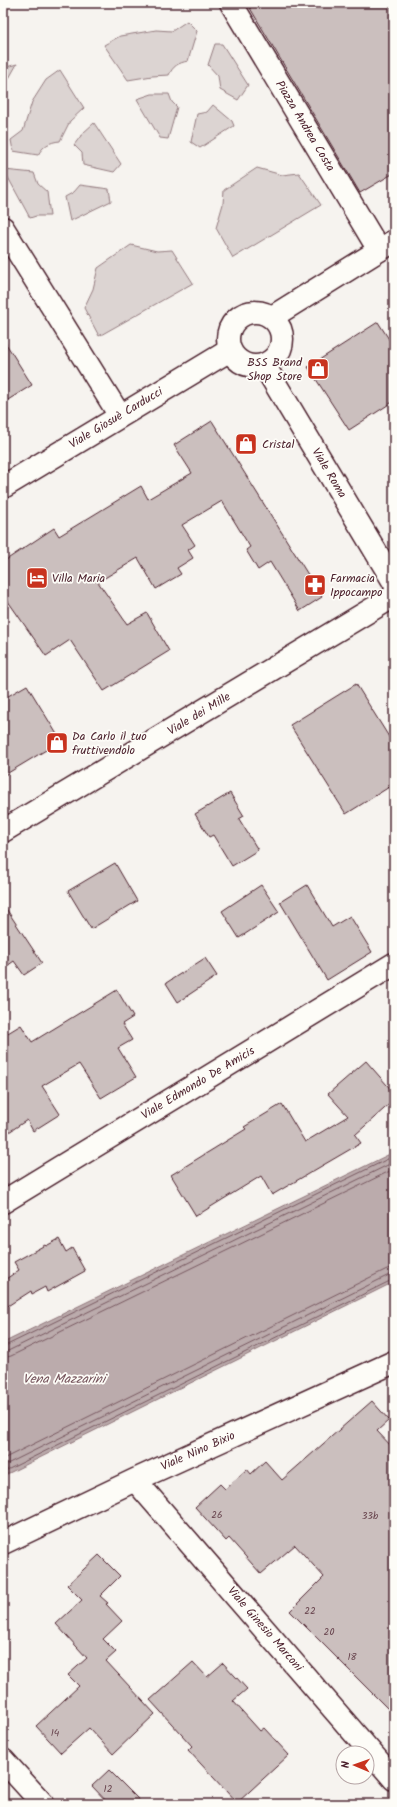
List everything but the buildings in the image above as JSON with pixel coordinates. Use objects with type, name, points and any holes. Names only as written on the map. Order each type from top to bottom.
[{"type":"street","name":"Piazza Andrea Costa","points":[[231,3],[387,246]]},
{"type":"street","points":[[3,228],[120,416]]},
{"type":"street","points":[[272,317],[387,246]]},
{"type":"street","points":[[255,311],[264,312],[272,317],[281,330],[281,347],[274,358],[264,365],[248,365],[234,356],[230,350],[228,332],[238,317],[255,311]]},
{"type":"street","name":"Viale Giosuè Carducci","points":[[3,487],[230,350]]},
{"type":"street","name":"Viale Roma","points":[[264,365],[394,582]]},
{"type":"street","name":"Viale dei Mille","points":[[3,831],[394,596]]},
{"type":"street","name":"Viale Edmondo De Amicis","points":[[3,1202],[394,964]]},
{"type":"street","name":"Viale Nino Bixio","points":[[3,1543],[135,1480],[394,1362]]},
{"type":"street","name":"Viale Ginesio Marconi","points":[[135,1480],[394,1779]]},
{"type":"street","points":[[3,1760],[43,1804]]},
{"type":"shaded area","points":[[187,21],[197,31],[188,61],[176,65],[169,75],[128,80],[104,45],[120,36],[156,30],[172,31]]},
{"type":"shaded area","points":[[215,44],[222,44],[248,85],[238,100],[220,90],[218,76],[208,65]]},
{"type":"shaded area","points":[[17,64],[3,89],[3,68]]},
{"type":"shaded area","points":[[60,70],[84,108],[70,121],[60,141],[47,145],[38,155],[13,151],[11,140],[23,131],[32,102],[46,80]]},
{"type":"shaded area","points":[[152,94],[169,94],[172,102],[177,107],[168,139],[160,138],[137,99]]},
{"type":"shaded area","points":[[213,105],[232,121],[234,126],[200,148],[191,142],[197,114],[207,112]]},
{"type":"shaded area","points":[[94,123],[121,164],[114,172],[83,165],[82,153],[74,145],[83,133]]},
{"type":"shaded area","points":[[257,168],[282,175],[299,173],[321,205],[233,258],[216,228],[223,204],[224,190]]},
{"type":"shaded area","points":[[4,170],[34,173],[38,184],[47,192],[50,216],[36,216],[30,218]]},
{"type":"shaded area","points":[[80,185],[109,189],[111,201],[70,221],[65,197],[74,192]]},
{"type":"shaded area","points":[[131,245],[157,251],[172,250],[193,283],[99,336],[84,308],[93,289],[98,268]]},
{"type":"water","name":"Vena Mazzarini","points":[[394,1152],[394,1282],[3,1476],[3,1343]]},
{"type":"place","name":"BSS Brand Shop Store","points":[[318,369]]},
{"type":"place","name":"Cristal","points":[[246,444]]},
{"type":"place","name":"Villa Maria","points":[[37,578]]},
{"type":"place","name":"Farmacia Ippocampo","points":[[315,585]]},
{"type":"place","name":"Da Carlo il tuo fruttivendolo","points":[[57,743]]}]
